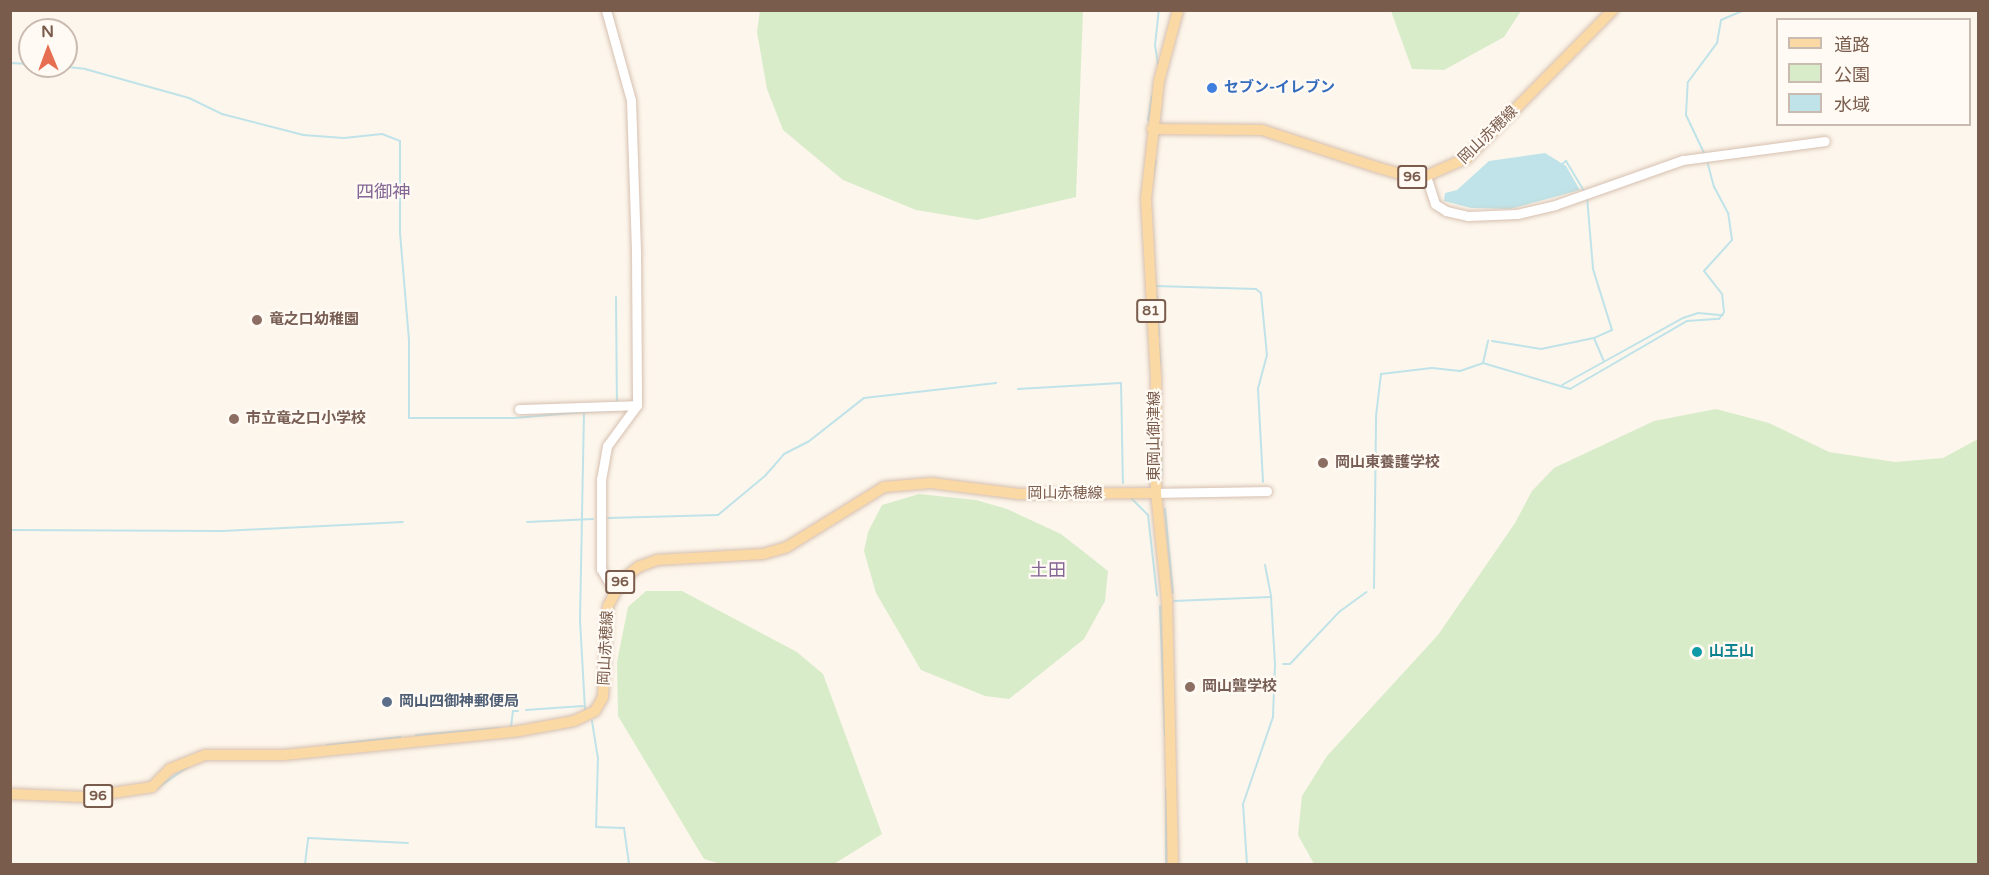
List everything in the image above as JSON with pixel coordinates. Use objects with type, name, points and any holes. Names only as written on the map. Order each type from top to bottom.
[{"type":"main road","name":"東岡山御津線","points":[[1173,864],[1167,599],[1156,493],[1156,378],[1146,233],[1152,129],[1159,81],[1178,10]]},
{"type":"main road","name":"岡山赤穂線","points":[[1152,129],[1262,130],[1407,176],[1426,176],[1467,158],[1613,10]]},
{"type":"main road","name":"岡山赤穂線","points":[[10,794],[85,797],[152,788],[170,769],[205,755],[293,754],[519,731],[574,721],[595,711],[603,697],[605,622],[614,591],[638,567],[657,560],[745,555],[787,547],[884,487],[910,482],[1019,494],[1156,493]]},
{"type":"street","points":[[606,10],[626,78],[634,123],[637,405],[615,432],[603,462],[601,569],[614,591]]},
{"type":"street","points":[[1426,176],[1435,204],[1446,211],[1468,216],[1516,214],[1555,205],[1657,167],[1706,157],[1825,141]]},
{"type":"street","points":[[519,409],[637,405]]},
{"type":"street","points":[[1156,493],[1267,491]]},
{"type":"green space","points":[[1391,10],[1521,11],[1504,37],[1444,70],[1412,69]]},
{"type":"green space","points":[[760,11],[1083,11],[1076,197],[977,220],[916,210],[843,180],[783,130],[767,89],[757,32]]},
{"type":"green space","points":[[1716,409],[1769,423],[1829,452],[1895,462],[1943,458],[1978,439],[1978,864],[1314,864],[1298,835],[1302,796],[1327,756],[1438,635],[1515,523],[1532,491],[1554,468],[1654,421]]},
{"type":"green space","points":[[919,494],[976,500],[1007,509],[1061,534],[1108,571],[1105,601],[1084,639],[1009,699],[985,696],[921,670],[876,593],[864,551],[868,532],[882,505]]},
{"type":"green space","points":[[646,591],[682,591],[797,652],[823,674],[882,834],[834,864],[721,864],[704,859],[618,716],[617,662],[628,607]]},
{"type":"water","points":[[1545,153],[1566,166],[1580,190],[1510,209],[1471,208],[1444,201],[1445,193],[1457,190],[1489,161]]},
{"type":"waterway","points":[[1158,64],[1155,46],[1159,10]]},
{"type":"waterway","points":[[1705,155],[1686,115],[1688,82],[1717,43],[1721,20],[1745,10]]},
{"type":"waterway","points":[[10,63],[18,63]]},
{"type":"waterway","points":[[78,68],[189,98],[222,114],[303,135],[344,138],[382,134],[400,141],[400,233],[409,341],[409,418],[514,418],[584,412],[580,620],[585,709]]},
{"type":"waterway","points":[[1148,120],[1152,96]]},
{"type":"waterway","points":[[1374,588],[1376,416],[1381,374],[1432,368],[1460,371],[1483,363],[1570,389],[1687,321],[1719,319],[1724,312],[1722,294],[1704,271],[1732,240],[1728,213],[1714,187],[1707,160]]},
{"type":"waterway","points":[[1153,176],[1156,161]]},
{"type":"waterway","points":[[1560,166],[1566,161],[1584,191]]},
{"type":"waterway","points":[[1587,197],[1593,269],[1612,330],[1594,338],[1604,361]]},
{"type":"waterway","points":[[1155,286],[1256,289],[1261,293],[1267,355],[1258,389],[1263,482]]},
{"type":"waterway","points":[[1157,296],[1159,336]]},
{"type":"waterway","points":[[616,297],[617,402]]},
{"type":"waterway","points":[[1562,385],[1683,318],[1698,313],[1723,315]]},
{"type":"waterway","points":[[1492,341],[1541,349],[1594,338]]},
{"type":"waterway","points":[[1483,363],[1488,341]]},
{"type":"waterway","points":[[1159,344],[1160,365]]},
{"type":"waterway","points":[[608,518],[718,515],[765,476],[784,454],[808,442],[864,398],[996,383]]},
{"type":"waterway","points":[[1018,389],[1121,383],[1123,483]]},
{"type":"waterway","points":[[584,412],[618,410]]},
{"type":"waterway","points":[[1161,437],[1162,475]]},
{"type":"waterway","points":[[1131,498],[1148,515],[1157,595]]},
{"type":"waterway","points":[[1165,509],[1173,593]]},
{"type":"waterway","points":[[527,522],[593,519]]},
{"type":"waterway","points":[[10,530],[223,531],[403,522]]},
{"type":"waterway","points":[[1265,565],[1271,597]]},
{"type":"waterway","points":[[1283,664],[1290,664],[1339,612],[1367,592]]},
{"type":"waterway","points":[[1174,601],[1271,597],[1275,664],[1273,717],[1243,804],[1247,864]]},
{"type":"waterway","points":[[1160,606],[1165,735]]},
{"type":"waterway","points":[[526,710],[583,706]]},
{"type":"waterway","points":[[511,727],[513,711],[518,711]]},
{"type":"waterway","points":[[592,721],[598,757],[596,827],[624,828],[629,864]]},
{"type":"waterway","points":[[416,735],[499,728]]},
{"type":"waterway","points":[[327,745],[401,737]]},
{"type":"waterway","points":[[156,789],[188,767]]},
{"type":"waterway","points":[[1166,789],[1166,864]]},
{"type":"waterway","points":[[305,864],[308,838],[408,843]]},
{"type":"place","name":"セブン-イレブン","points":[[1212,88]]},
{"type":"place","name":"竜之口幼稚園","points":[[257,320]]},
{"type":"place","name":"市立竜之口小学校","points":[[234,419]]},
{"type":"place","name":"岡山東養護学校","points":[[1323,463]]},
{"type":"place","name":"山王山","points":[[1697,652]]},
{"type":"place","name":"岡山聾学校","points":[[1190,687]]},
{"type":"place","name":"岡山四御神郵便局","points":[[387,702]]},
{"type":"district","name":"四御神","points":[[383,192]]},
{"type":"district","name":"土田","points":[[1048,570]]}]
